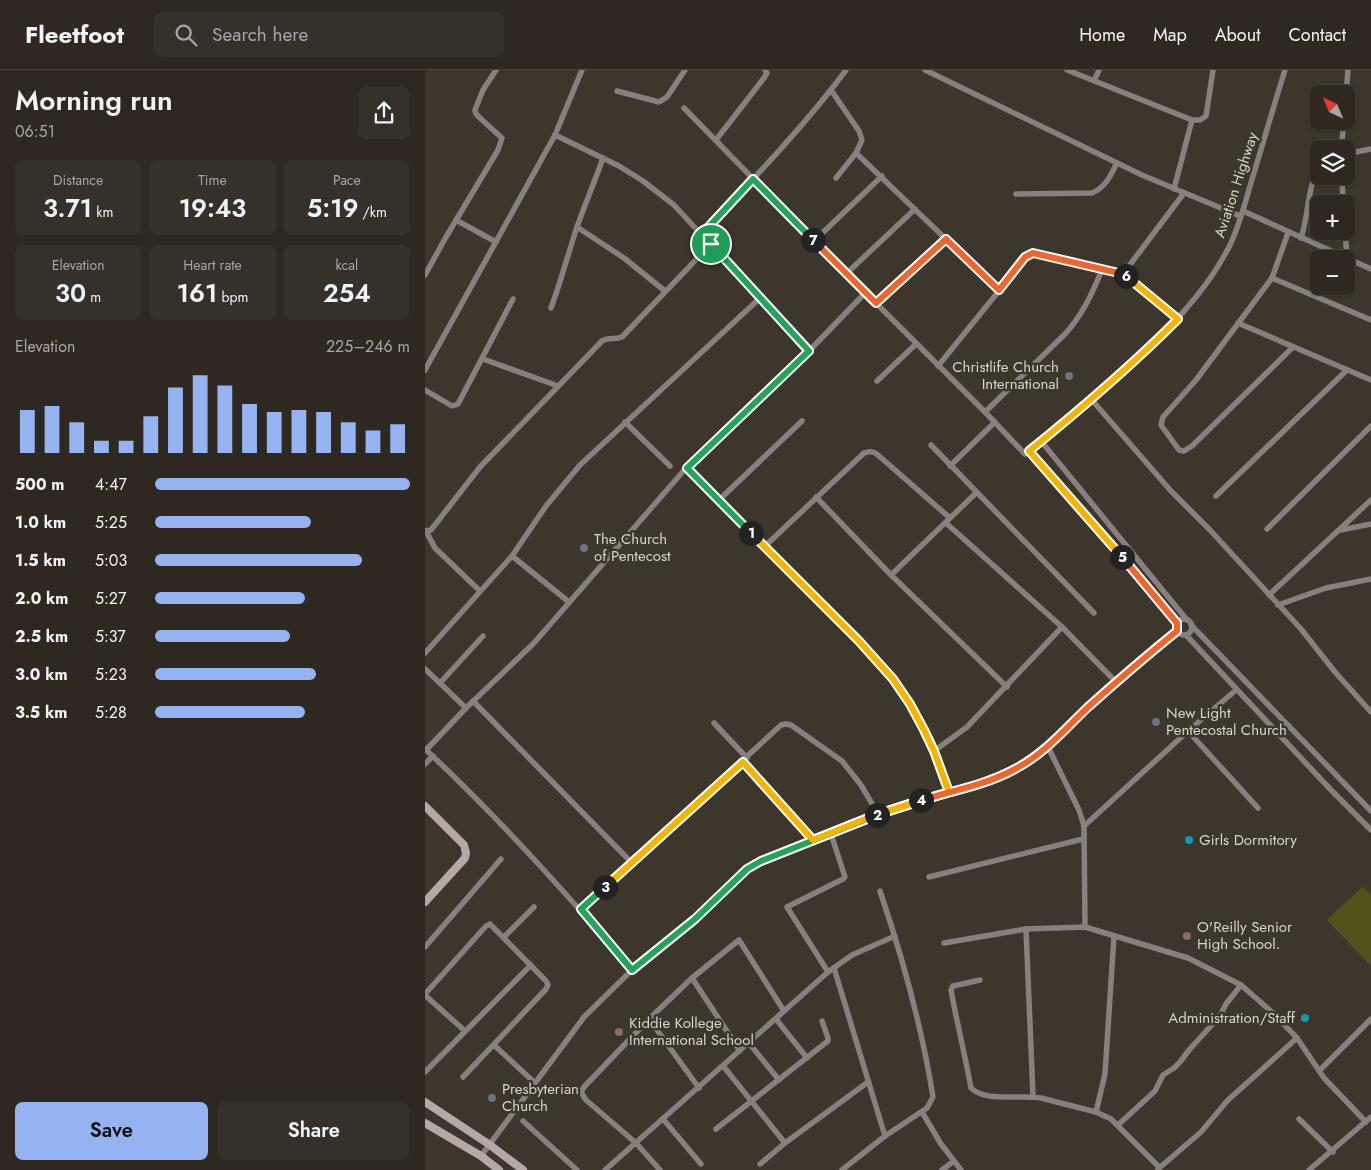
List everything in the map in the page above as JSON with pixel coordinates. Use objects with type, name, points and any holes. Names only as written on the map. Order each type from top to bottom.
[{"type":"main road","points":[[425,806],[464,845],[466,853],[465,858],[425,902]]},
{"type":"main road","points":[[425,1102],[490,1145],[523,1170]]},
{"type":"main road","points":[[425,1123],[481,1156],[499,1170]]},
{"type":"street","points":[[425,275],[498,150],[503,138],[481,120],[475,110],[483,90],[496,70]]},
{"type":"street","points":[[425,370],[555,135],[582,70]]},
{"type":"street","points":[[617,91],[659,102],[667,97],[685,70]]},
{"type":"street","points":[[716,140],[764,78],[767,73],[765,70]]},
{"type":"street","points":[[702,234],[753,179],[831,90],[846,70]]},
{"type":"street","points":[[925,70],[1174,189],[1288,232],[1329,250]]},
{"type":"street","points":[[1067,70],[1192,120],[1200,120],[1206,116],[1213,70]]},
{"type":"street","points":[[1094,82],[1099,70]]},
{"type":"street","name":"Aviation Highway","points":[[1027,453],[1091,400],[1151,346],[1178,319],[1203,289],[1229,246],[1242,214],[1285,70]]},
{"type":"street","points":[[1347,85],[1349,70]]},
{"type":"street","points":[[831,90],[859,131],[862,140],[856,153],[836,178]]},
{"type":"street","points":[[684,108],[846,274],[1027,453],[1127,562],[1177,623],[1177,631]]},
{"type":"street","points":[[1174,189],[1192,120]]},
{"type":"street","points":[[555,135],[603,158],[643,181],[674,205],[809,351]]},
{"type":"street","points":[[1355,152],[1371,149]]},
{"type":"street","points":[[856,153],[999,290]]},
{"type":"street","points":[[551,308],[564,274],[577,226],[594,186],[603,158]]},
{"type":"street","points":[[1016,194],[1092,194],[1106,184],[1117,163]]},
{"type":"street","points":[[814,241],[882,176]]},
{"type":"street","points":[[1301,238],[1308,214],[1311,185]]},
{"type":"street","points":[[1123,274],[1184,193]]},
{"type":"street","points":[[846,274],[915,209]]},
{"type":"street","points":[[456,220],[497,242]]},
{"type":"street","points":[[577,226],[623,258],[665,291]]},
{"type":"street","points":[[1288,232],[1272,278],[1196,380],[1163,417],[1161,425],[1179,450],[1184,451],[1192,446],[1293,346]]},
{"type":"street","points":[[876,303],[946,239]]},
{"type":"street","points":[[480,591],[435,548],[425,531],[431,530],[480,467],[602,341],[607,338],[617,339],[622,337],[711,244]]},
{"type":"street","points":[[938,366],[1025,257],[1033,253],[1123,274],[1178,319]]},
{"type":"street","points":[[1355,262],[1371,269]]},
{"type":"street","points":[[985,412],[1071,328],[1093,293],[1102,269]]},
{"type":"street","points":[[1272,278],[1371,320]]},
{"type":"street","points":[[632,970],[581,909],[495,817],[425,750],[534,643],[687,468],[809,351],[865,293]]},
{"type":"street","points":[[425,653],[511,556],[545,506],[580,465],[760,298]]},
{"type":"street","points":[[425,390],[452,406],[458,404],[513,299]]},
{"type":"street","points":[[1239,324],[1371,380]]},
{"type":"street","points":[[877,381],[916,344]]},
{"type":"street","points":[[483,359],[558,386]]},
{"type":"street","points":[[1216,496],[1347,370]]},
{"type":"street","points":[[1091,400],[1171,491],[1210,530],[1278,605],[1371,712]]},
{"type":"street","points":[[719,500],[802,421]]},
{"type":"street","points":[[625,422],[670,466]]},
{"type":"street","points":[[950,466],[995,422]]},
{"type":"street","points":[[1267,529],[1371,426]]},
{"type":"street","points":[[1041,441],[1191,625],[1371,811]]},
{"type":"street","points":[[931,445],[1094,613]]},
{"type":"street","points":[[765,547],[864,453],[875,452],[1062,627],[1116,682]]},
{"type":"street","points":[[687,468],[858,640],[893,679],[910,704],[934,751],[949,792]]},
{"type":"street","points":[[891,575],[976,493]]},
{"type":"street","points":[[816,497],[891,575],[1007,687]]},
{"type":"street","points":[[1269,595],[1341,530],[1371,500]]},
{"type":"street","points":[[1341,530],[1371,524]]},
{"type":"street","points":[[511,556],[569,602]]},
{"type":"street","points":[[1278,605],[1326,588],[1371,579]]},
{"type":"street","points":[[1177,623],[1182,619],[1187,620]]},
{"type":"street","points":[[1185,635],[1191,630],[1191,625]]},
{"type":"street","points":[[934,751],[967,727],[1062,627]]},
{"type":"street","points":[[1177,631],[1185,635],[1330,790],[1371,830]]},
{"type":"street","points":[[481,1156],[584,1017],[632,970],[695,919],[747,869],[761,861],[878,814],[1001,776],[1027,762],[1049,747],[1116,682],[1177,631]]},
{"type":"street","points":[[440,683],[483,636]]},
{"type":"street","points":[[425,669],[466,708]]},
{"type":"street","points":[[1084,826],[1188,731],[1237,690]]},
{"type":"street","points":[[473,701],[631,862]]},
{"type":"street","points":[[714,723],[813,840]]},
{"type":"street","points":[[581,909],[781,725],[791,725],[842,761],[861,785],[878,814]]},
{"type":"street","points":[[1188,731],[1258,808]]},
{"type":"street","points":[[1049,747],[1079,810],[1084,826],[1085,927]]},
{"type":"street","points":[[425,764],[433,756]]},
{"type":"street","points":[[831,834],[845,877],[787,907],[831,970],[885,1136]]},
{"type":"street","points":[[929,877],[1083,839]]},
{"type":"street","points":[[426,944],[501,859]]},
{"type":"street","points":[[843,1170],[885,1136],[922,1112],[929,1106],[933,1097],[918,1016],[880,891]]},
{"type":"street","points":[[504,937],[534,907]]},
{"type":"street","points":[[463,1078],[495,1046],[548,985],[490,924],[486,926],[425,994],[427,998],[465,1031]]},
{"type":"street","points":[[944,943],[961,938],[1026,928],[1085,927],[1188,958],[1241,985],[1273,1013],[1297,1038],[1329,1084],[1366,1122]]},
{"type":"street","points":[[1026,928],[1033,1096]]},
{"type":"street","points":[[605,1170],[831,970],[852,954],[895,936]]},
{"type":"street","points":[[1096,1112],[1105,1074],[1114,936]]},
{"type":"street","points":[[660,1170],[636,1143],[586,1100],[581,1092],[649,1019],[692,978],[739,940],[784,1011]]},
{"type":"street","points":[[425,1072],[531,965]]},
{"type":"street","points":[[692,978],[740,1051]]},
{"type":"street","points":[[980,980],[953,986],[951,990],[960,1044],[971,1088],[980,1095],[1033,1096],[1096,1112],[1111,1119],[1118,1125],[1158,1169],[1201,1132],[1228,1100],[1297,1038]]},
{"type":"street","points":[[1118,1125],[1155,1091],[1163,1076],[1180,1062],[1220,1016],[1226,1004],[1241,985]]},
{"type":"street","points":[[649,1019],[699,1088]]},
{"type":"street","points":[[776,1019],[807,1058]]},
{"type":"street","points":[[1320,1070],[1371,1019]]},
{"type":"street","points":[[716,1129],[829,1040],[822,1021]]},
{"type":"street","points":[[749,1043],[779,1080]]},
{"type":"street","points":[[495,1046],[535,1083]]},
{"type":"street","points":[[723,1067],[785,1143]]},
{"type":"street","points":[[760,1164],[785,1143],[868,1082]]},
{"type":"street","points":[[922,1112],[961,1170]]},
{"type":"street","points":[[1309,1170],[1333,1152],[1371,1117]]},
{"type":"street","points":[[663,1119],[701,1164]]},
{"type":"street","points":[[1299,1119],[1333,1152]]},
{"type":"street","points":[[523,1121],[577,1170]]},
{"type":"street","points":[[942,1170],[954,1161]]},
{"type":"shaded area","points":[[1363,886],[1371,895],[1371,966],[1327,920]]},
{"type":"place","name":"Christlife Church International","points":[[1069,376]]},
{"type":"place","name":"The Church of Pentecost","points":[[584,548]]},
{"type":"place","name":"New Light Pentecostal Church","points":[[1156,722]]},
{"type":"place","name":"Girls Dormitory","points":[[1189,840]]},
{"type":"place","name":"O'Reilly Senior High School.","points":[[1187,936]]},
{"type":"place","name":"Administration/Staff","points":[[1305,1018]]},
{"type":"place","name":"Kiddie Kollege International School","points":[[619,1032]]},
{"type":"place","name":"Presbyterian Church","points":[[492,1098]]},
{"type":"route","points":[[711,244],[702,234],[753,179],[876,303],[946,239],[999,290],[1025,257],[1033,253],[1123,274],[1178,319],[1091,400],[1029,451],[1132,568],[1177,623],[1177,631],[1116,682],[1049,747],[1015,769],[993,779],[878,814],[813,840],[743,762],[581,909],[632,970],[695,919],[747,869],[761,861],[831,834],[878,814],[922,800],[949,792],[924,730],[910,704],[893,679],[858,640],[687,468],[809,351],[711,244]]}]
